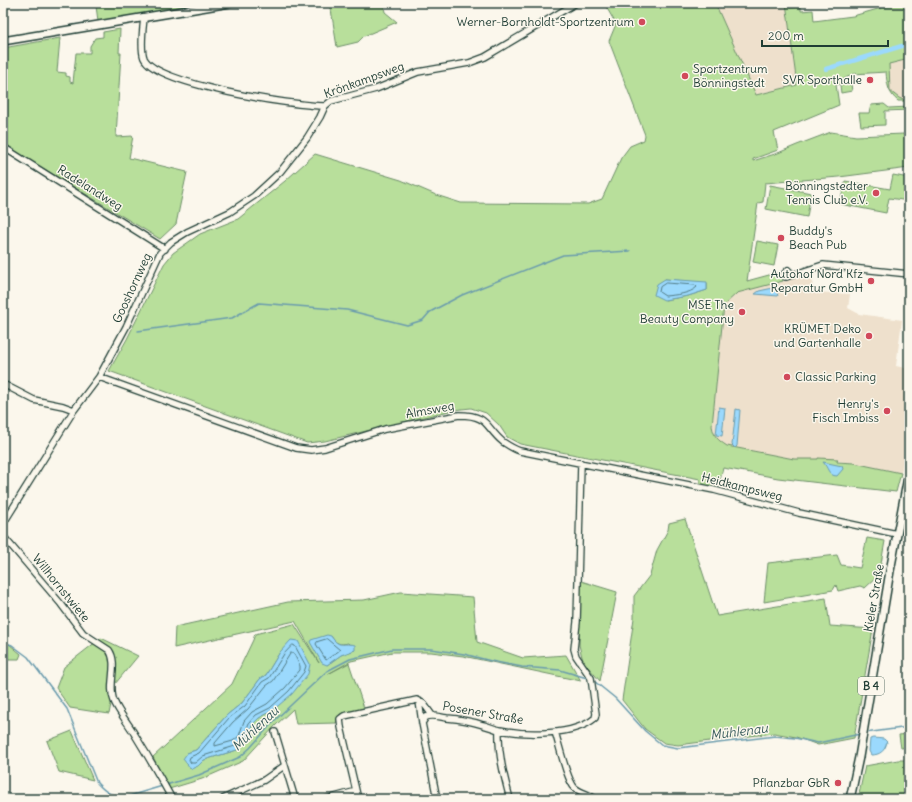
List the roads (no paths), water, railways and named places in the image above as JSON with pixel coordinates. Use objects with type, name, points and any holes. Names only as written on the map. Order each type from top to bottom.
[{"type":"main road","points":[[3,41],[144,18],[215,4],[230,3]]},
{"type":"main road","name":"Kieler Straße","points":[[850,799],[862,740],[909,472]]},
{"type":"street","name":"Krönkampsweg","points":[[144,18],[144,57],[149,64],[158,70],[211,88],[297,104],[325,106],[331,102],[376,89],[418,72],[469,63],[485,56],[576,3]]},
{"type":"street","name":"Gooshornweg","points":[[3,524],[74,410],[99,377],[126,327],[160,253],[172,242],[187,232],[230,212],[254,196],[280,172],[308,138],[325,106]]},
{"type":"street","name":"Radelandweg","points":[[3,147],[165,249]]},
{"type":"street","points":[[793,275],[823,265],[909,274]]},
{"type":"street","name":"Almsweg","points":[[99,377],[296,448],[311,450],[325,448],[385,429],[460,415],[470,415],[478,417],[487,423],[502,441],[510,447],[520,451],[581,463]]},
{"type":"street","points":[[3,384],[34,400],[64,406],[74,410]]},
{"type":"street","name":"Heidkampsweg","points":[[581,463],[714,490],[799,513],[897,534]]},
{"type":"street","name":"Posener Straße","points":[[422,723],[426,717],[432,715],[468,721],[499,730],[514,732],[555,732],[580,726],[595,718],[596,714],[591,678],[576,656],[574,649],[577,622],[581,463]]},
{"type":"street","name":"Willhornstwiete","points":[[3,536],[61,604],[83,633],[109,650],[111,653],[113,668],[112,692],[114,701],[172,799]]},
{"type":"street","points":[[358,799],[340,719],[344,716],[413,700],[419,701],[437,799]]},
{"type":"street","name":"Posener Straße","points":[[419,701],[424,704],[432,715]]},
{"type":"street","points":[[499,730],[498,743],[500,758],[510,799]]},
{"type":"street","points":[[275,732],[295,799]]},
{"type":"street","points":[[555,732],[568,776],[574,788],[590,795],[595,799]]},
{"type":"street","points":[[223,799],[239,796],[284,766]]},
{"type":"street","points":[[327,799],[353,792]]},
{"type":"water","points":[[665,279],[707,282],[707,290],[688,296],[664,300],[654,295],[657,284]]},
{"type":"water","points":[[773,288],[776,290],[778,296],[755,294],[759,291]]},
{"type":"water","points":[[719,407],[725,408],[722,436],[716,435]]},
{"type":"water","points":[[736,409],[740,410],[737,446],[735,448],[732,445]]},
{"type":"water","points":[[823,462],[842,466],[843,469],[837,476],[834,476],[830,473]]},
{"type":"water","points":[[327,635],[331,636],[339,644],[355,645],[355,650],[341,655],[327,665],[322,663],[310,642],[311,640]]},
{"type":"water","points":[[291,640],[298,641],[310,664],[308,674],[292,694],[272,711],[259,718],[252,725],[247,741],[237,750],[204,760],[198,766],[191,769],[183,759],[187,753],[196,750],[227,715],[242,703],[260,679],[266,675],[280,652]]},
{"type":"water","points":[[870,739],[884,739],[887,742],[882,752],[871,755],[869,751]]},
{"type":"waterway","points":[[826,69],[902,46]]},
{"type":"waterway","points":[[138,331],[232,318],[259,303],[347,310],[407,325],[423,320],[430,312],[462,295],[563,255],[630,251]]},
{"type":"waterway","name":"Mühlenau","points":[[3,642],[12,645],[28,657],[67,709],[97,783],[110,794],[126,797],[199,775],[240,757],[274,721],[327,671],[350,659],[392,649],[431,649],[464,654],[522,667],[560,670],[587,678]]},
{"type":"waterway","name":"Mühlenau","points":[[594,681],[615,698],[645,731],[662,745],[678,748],[775,736],[795,738],[818,743],[860,734]]},
{"type":"waterway","name":"Mühlenau","points":[[865,733],[909,727]]},
{"type":"place","name":"Werner-Bornholdt-Sportzentrum","points":[[642,22]]},
{"type":"place","name":"Sportzentrum Bönningstedt","points":[[685,76]]},
{"type":"place","name":"SVR Sporthalle","points":[[870,80]]},
{"type":"place","name":"Bönningstedter Tennis Club e.V.","points":[[876,193]]},
{"type":"place","name":"Buddy's Beach Pub","points":[[781,238]]},
{"type":"place","name":"Autohof Nord Kfz Reparatur GmbH","points":[[871,281]]},
{"type":"place","name":"MSE The Beauty Company","points":[[742,312]]},
{"type":"place","name":"KRÜMET Deko und Gartenhalle","points":[[869,336]]},
{"type":"place","name":"Classic Parking","points":[[787,377]]},
{"type":"place","name":"Henry's Fisch Imbiss","points":[[887,411]]},
{"type":"place","name":"Pflanzbar GbR","points":[[838,783]]}]
